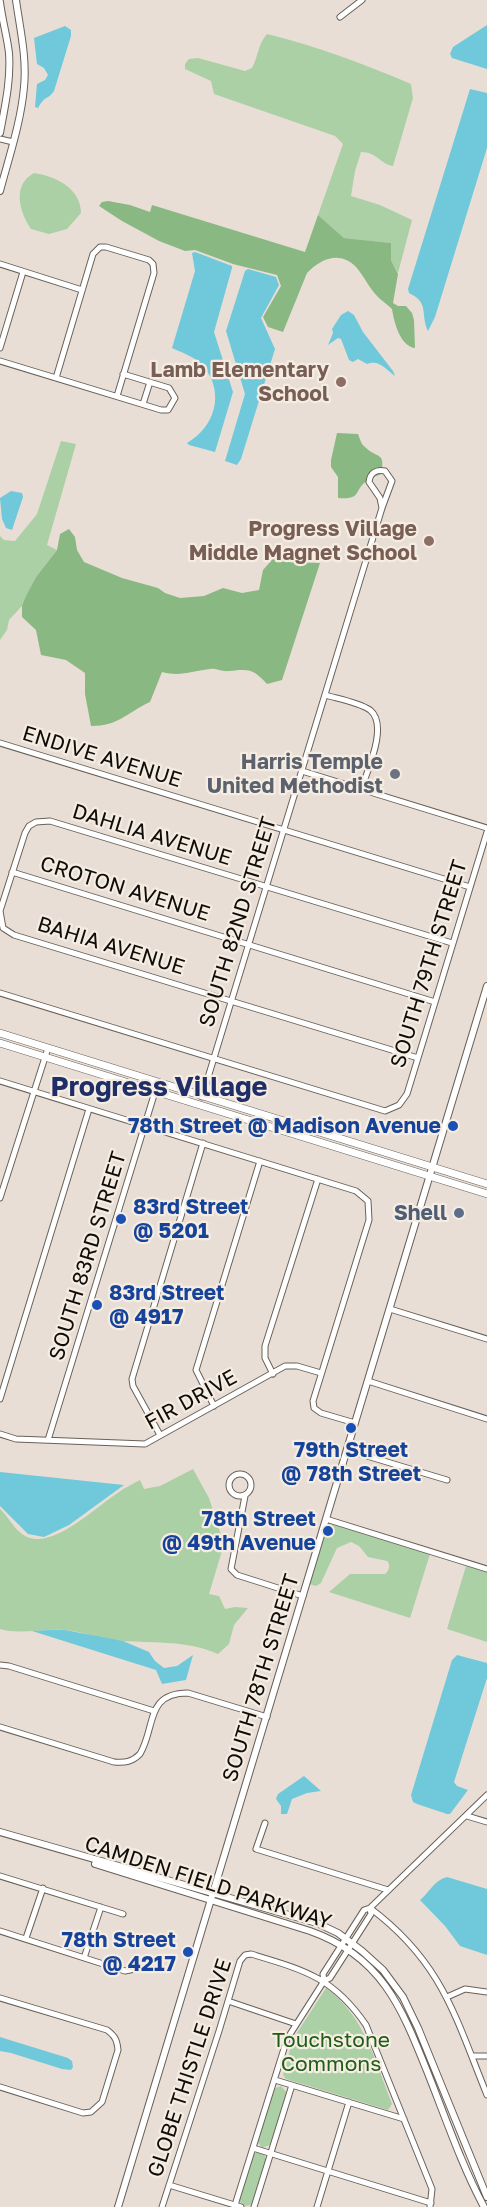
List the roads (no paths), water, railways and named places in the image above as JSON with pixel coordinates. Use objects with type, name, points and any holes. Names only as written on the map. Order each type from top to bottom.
[{"type":"main road","points":[[0,1033],[487,1184]]},
{"type":"main road","points":[[0,1043],[487,1194]]},
{"type":"main road","points":[[315,1140],[318,1131]]},
{"type":"street","points":[[0,190],[24,87],[24,59],[16,0]]},
{"type":"street","points":[[340,17],[362,0]]},
{"type":"street","points":[[0,2],[9,52],[8,91],[0,132]]},
{"type":"street","points":[[0,139],[13,142]]},
{"type":"street","points":[[56,378],[93,254],[100,247],[106,247],[149,260],[153,264],[153,273],[117,396]]},
{"type":"street","points":[[0,264],[82,290]]},
{"type":"street","points":[[0,348],[23,272]]},
{"type":"street","points":[[0,361],[161,410],[168,410],[173,405],[175,398],[173,391],[169,388],[123,374]]},
{"type":"street","points":[[142,404],[150,382]]},
{"type":"street","name":"SOUTH 82ND STREET","points":[[200,1105],[392,481],[385,471],[381,470],[369,476],[369,482],[380,498],[382,508]]},
{"type":"street","points":[[325,695],[365,708],[375,715],[377,720],[378,733],[361,790]]},
{"type":"street","name":"ENDIVE AVENUE","points":[[0,743],[470,887]]},
{"type":"street","points":[[302,771],[487,830]]},
{"type":"street","name":"DAHLIA AVENUE","points":[[12,872],[21,841],[29,826],[36,822],[50,821],[452,943]]},
{"type":"street","name":"SOUTH 79TH STREET","points":[[214,1058],[385,1111],[399,1105],[407,1094],[487,830]]},
{"type":"street","name":"BAHIA AVENUE","points":[[12,872],[0,911],[3,928],[14,934],[418,1058]]},
{"type":"street","name":"CROTON AVENUE","points":[[12,872],[435,1002]]},
{"type":"street","name":"SOUTH 78TH STREET","points":[[118,2207],[487,986]]},
{"type":"street","points":[[0,993],[214,1058]]},
{"type":"street","points":[[0,1198],[48,1048]]},
{"type":"street","points":[[0,1081],[356,1191],[368,1201],[369,1220],[313,1401],[314,1408],[321,1413],[355,1423]]},
{"type":"street","name":"SOUTH 83RD STREET","points":[[48,1440],[158,1082]]},
{"type":"street","points":[[0,1399],[89,1109]]},
{"type":"street","points":[[160,1435],[133,1386],[132,1379],[203,1143]]},
{"type":"street","points":[[214,1406],[196,1370],[260,1161]]},
{"type":"street","points":[[273,1374],[265,1358],[266,1346],[318,1179]]},
{"type":"street","points":[[390,1309],[487,1339]]},
{"type":"street","name":"FIR DRIVE","points":[[0,1434],[16,1439],[145,1444],[285,1366],[297,1366],[321,1373]]},
{"type":"street","points":[[368,1381],[487,1419]]},
{"type":"street","points":[[347,1450],[447,1480]]},
{"type":"street","points":[[245,1496],[237,1496],[229,1489],[234,1476],[245,1475],[250,1480],[250,1491],[245,1496],[231,1569],[237,1575],[303,1596]]},
{"type":"street","points":[[326,1519],[487,1569]]},
{"type":"street","points":[[0,1665],[154,1711]]},
{"type":"street","points":[[0,1727],[123,1763],[136,1758],[142,1750],[154,1711],[167,1696],[176,1693],[188,1693],[267,1717]]},
{"type":"street","points":[[324,1981],[323,1974],[364,1910],[370,1908],[487,1795]]},
{"type":"street","points":[[467,1816],[487,1822]]},
{"type":"street","points":[[264,1824],[256,1849],[387,1890]]},
{"type":"street","name":"CAMDEN FIELD PARKWAY","points":[[0,1832],[317,1923],[346,1938],[383,1970],[407,2003],[487,2197]]},
{"type":"street","name":"CAMDEN FIELD PARKWAY","points":[[49,1847],[310,1931],[348,1950],[378,1976],[400,2007],[484,2207]]},
{"type":"street","points":[[0,1876],[123,1914]]},
{"type":"street","points":[[26,1938],[43,1888]]},
{"type":"street","points":[[84,1958],[101,1907]]},
{"type":"street","points":[[169,2185],[225,2205],[238,2206],[253,2148],[288,2039],[324,1981],[330,1978],[371,1914],[370,1908]]},
{"type":"street","points":[[370,1908],[391,1924],[417,1950],[434,1973],[447,1997],[487,2095]]},
{"type":"street","points":[[0,1931],[125,1971],[135,1969]]},
{"type":"street","name":"GLOBE THISTLE DRIVE","points":[[162,2207],[240,1961],[245,1955],[251,1954],[301,1969],[324,1981],[349,2002],[366,2025],[432,2189],[430,2205]]},
{"type":"street","points":[[447,1997],[465,1989],[487,1992]]},
{"type":"street","points":[[0,1998],[107,2031],[113,2034],[118,2050],[102,2102],[91,2112],[83,2113],[0,2087]]},
{"type":"street","points":[[228,2001],[296,2024]]},
{"type":"street","points":[[472,2056],[487,2056]]},
{"type":"street","points":[[275,2080],[404,2119]]},
{"type":"street","points":[[254,2207],[292,2085]]},
{"type":"street","points":[[317,2207],[349,2102]]},
{"type":"street","points":[[253,2148],[430,2205]]},
{"type":"water","points":[[487,25],[487,69],[452,58],[450,54],[453,47]]},
{"type":"water","points":[[65,26],[71,30],[71,36],[54,91],[38,108],[35,107],[37,84],[45,80],[48,75],[44,68],[37,64],[34,38]]},
{"type":"water","points":[[470,89],[487,93],[487,148],[435,317],[428,331],[422,305],[416,297],[409,293],[408,289]]},
{"type":"water","points":[[195,252],[232,266],[214,332],[233,392],[215,452],[187,443],[204,428],[214,409],[214,388],[210,377],[198,361],[172,348],[195,271],[192,253]]},
{"type":"water","points":[[248,269],[276,277],[279,285],[261,318],[275,349],[241,459],[237,465],[225,461],[245,394],[226,331],[245,271]]},
{"type":"water","points":[[348,311],[354,315],[363,332],[395,376],[379,364],[367,364],[358,359],[353,362],[349,360],[341,339],[338,338],[328,345],[333,333],[332,329],[341,315]]},
{"type":"water","points":[[11,491],[22,493],[23,497],[12,530],[6,528],[2,519],[0,498]]},
{"type":"water","points":[[0,1472],[124,1485],[69,1525],[44,1537],[28,1534],[0,1506]]},
{"type":"water","points":[[65,1630],[123,1641],[149,1652],[164,1668],[177,1666],[193,1655],[186,1680],[162,1684],[156,1670],[32,1631]]},
{"type":"water","points":[[457,1655],[487,1663],[487,1678],[454,1782],[457,1786],[468,1790],[450,1814],[447,1814],[413,1802],[411,1795],[452,1660]]},
{"type":"water","points":[[304,1776],[321,1791],[292,1799],[287,1814],[281,1814],[281,1806],[276,1799],[278,1794]]},
{"type":"water","points":[[447,1877],[487,1889],[487,1955],[460,1946],[445,1926],[420,1900],[435,1884]]},
{"type":"water","points":[[0,2037],[68,2058],[72,2061],[73,2067],[71,2070],[62,2069],[0,2051]]},
{"type":"place","name":"Lamb Elementary School","points":[[341,382]]},
{"type":"place","name":"Progress Village Middle Magnet School","points":[[429,541]]},
{"type":"place","name":"Harris Temple United Methodist","points":[[395,774]]},
{"type":"place","name":"78th Street @ Madison Avenue","points":[[453,1126]]},
{"type":"place","name":"Shell","points":[[459,1213]]},
{"type":"place","name":"83rd Street @ 5201","points":[[121,1219]]},
{"type":"place","name":"83rd Street @ 4917","points":[[97,1305]]},
{"type":"place","name":"79th Street @ 78th Street","points":[[351,1428]]},
{"type":"place","name":"78th Street @ 49th Avenue","points":[[328,1531]]},
{"type":"place","name":"78th Street @ 4217","points":[[188,1952]]},
{"type":"district","name":"Progress Village","points":[[159,1087]]},
{"type":"park label","name":"Touchstone Commons","points":[[331,2052]]}]
